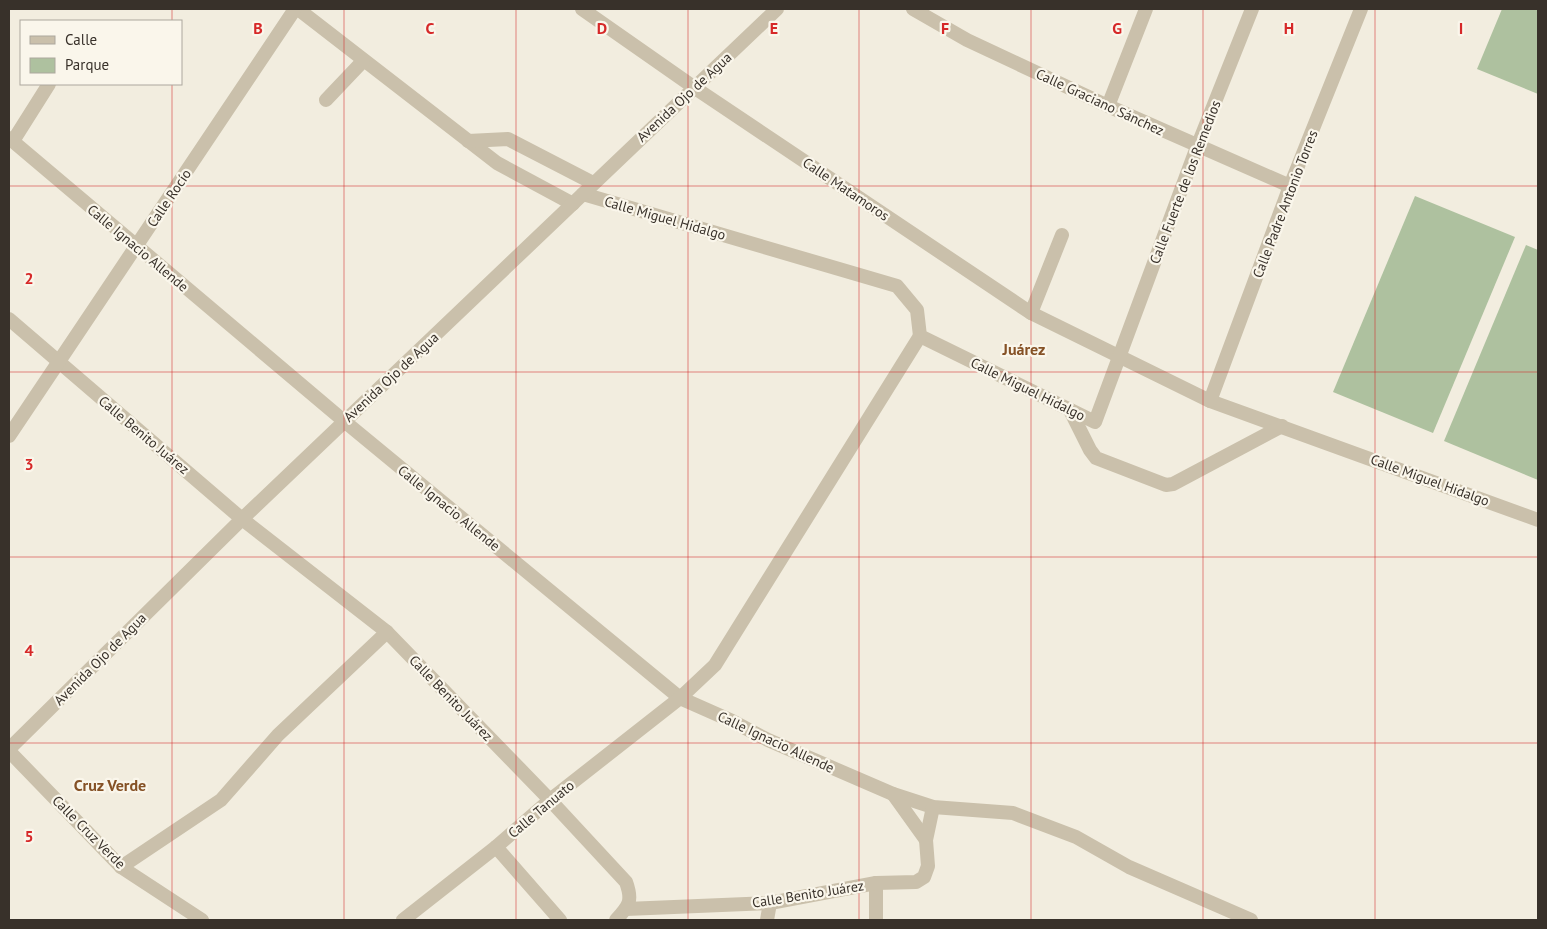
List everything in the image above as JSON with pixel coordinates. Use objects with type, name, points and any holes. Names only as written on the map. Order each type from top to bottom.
[{"type":"street","name":"Calle Miguel Hidalgo","points":[[296,9],[497,163],[578,199],[896,286],[917,310],[920,336],[1095,422],[1119,355],[1210,401],[1538,520]]},
{"type":"street","name":"Calle Rocío","points":[[9,436],[296,9]]},
{"type":"street","name":"Calle Matamoros","points":[[582,9],[695,88],[1031,313],[1119,355]]},
{"type":"street","name":"Avenida Ojo de Agua","points":[[9,750],[242,519],[578,199],[593,182],[777,9]]},
{"type":"street","name":"Calle Graciano Sánchez","points":[[913,9],[967,40],[1197,147],[1290,186]]},
{"type":"street","points":[[1108,106],[1146,9]]},
{"type":"street","name":"Calle Fuerte de los Remedios","points":[[1119,355],[1197,147],[1252,9]]},
{"type":"street","name":"Calle Padre Antonio Torres","points":[[1210,401],[1290,186],[1361,9]]},
{"type":"street","points":[[326,100],[363,60]]},
{"type":"street","points":[[11,140],[48,85]]},
{"type":"street","name":"Calle Miguel Hidalgo","points":[[468,141],[508,139],[593,182]]},
{"type":"street","name":"Calle Ignacio Allende","points":[[11,140],[344,421],[680,698],[732,721],[768,740],[893,794],[933,807],[1013,813],[1076,837],[1129,867],[1251,920]]},
{"type":"street","points":[[1031,313],[1062,235]]},
{"type":"street","name":"Calle Benito Juárez","points":[[9,319],[242,519],[387,632],[550,800],[626,882],[630,894],[626,908],[770,903],[876,883],[916,882],[924,877],[928,866],[926,840]]},
{"type":"street","name":"Calle Tanuato","points":[[403,920],[496,847],[550,800],[680,698],[715,665],[920,336]]},
{"type":"street","points":[[1070,410],[1096,458],[1166,486],[1282,426]]},
{"type":"street","points":[[121,867],[221,800],[278,734],[387,632]]},
{"type":"street","name":"Calle Cruz Verde","points":[[9,750],[121,867],[202,920]]},
{"type":"street","points":[[893,794],[926,840]]},
{"type":"street","points":[[926,840],[933,807]]},
{"type":"street","points":[[496,847],[560,920]]},
{"type":"street","points":[[876,883],[876,920]]},
{"type":"street","points":[[767,920],[770,903]]},
{"type":"street","points":[[616,920],[626,908]]},
{"type":"green space","points":[[1502,9],[1538,9],[1538,94],[1477,69]]},
{"type":"green space","points":[[1415,196],[1515,237],[1433,433],[1333,392]]},
{"type":"green space","points":[[1526,245],[1538,250],[1538,480],[1444,441]]},
{"type":"district","name":"Juárez","points":[[1024,349]]},
{"type":"district","name":"Cruz Verde","points":[[110,785]]}]
